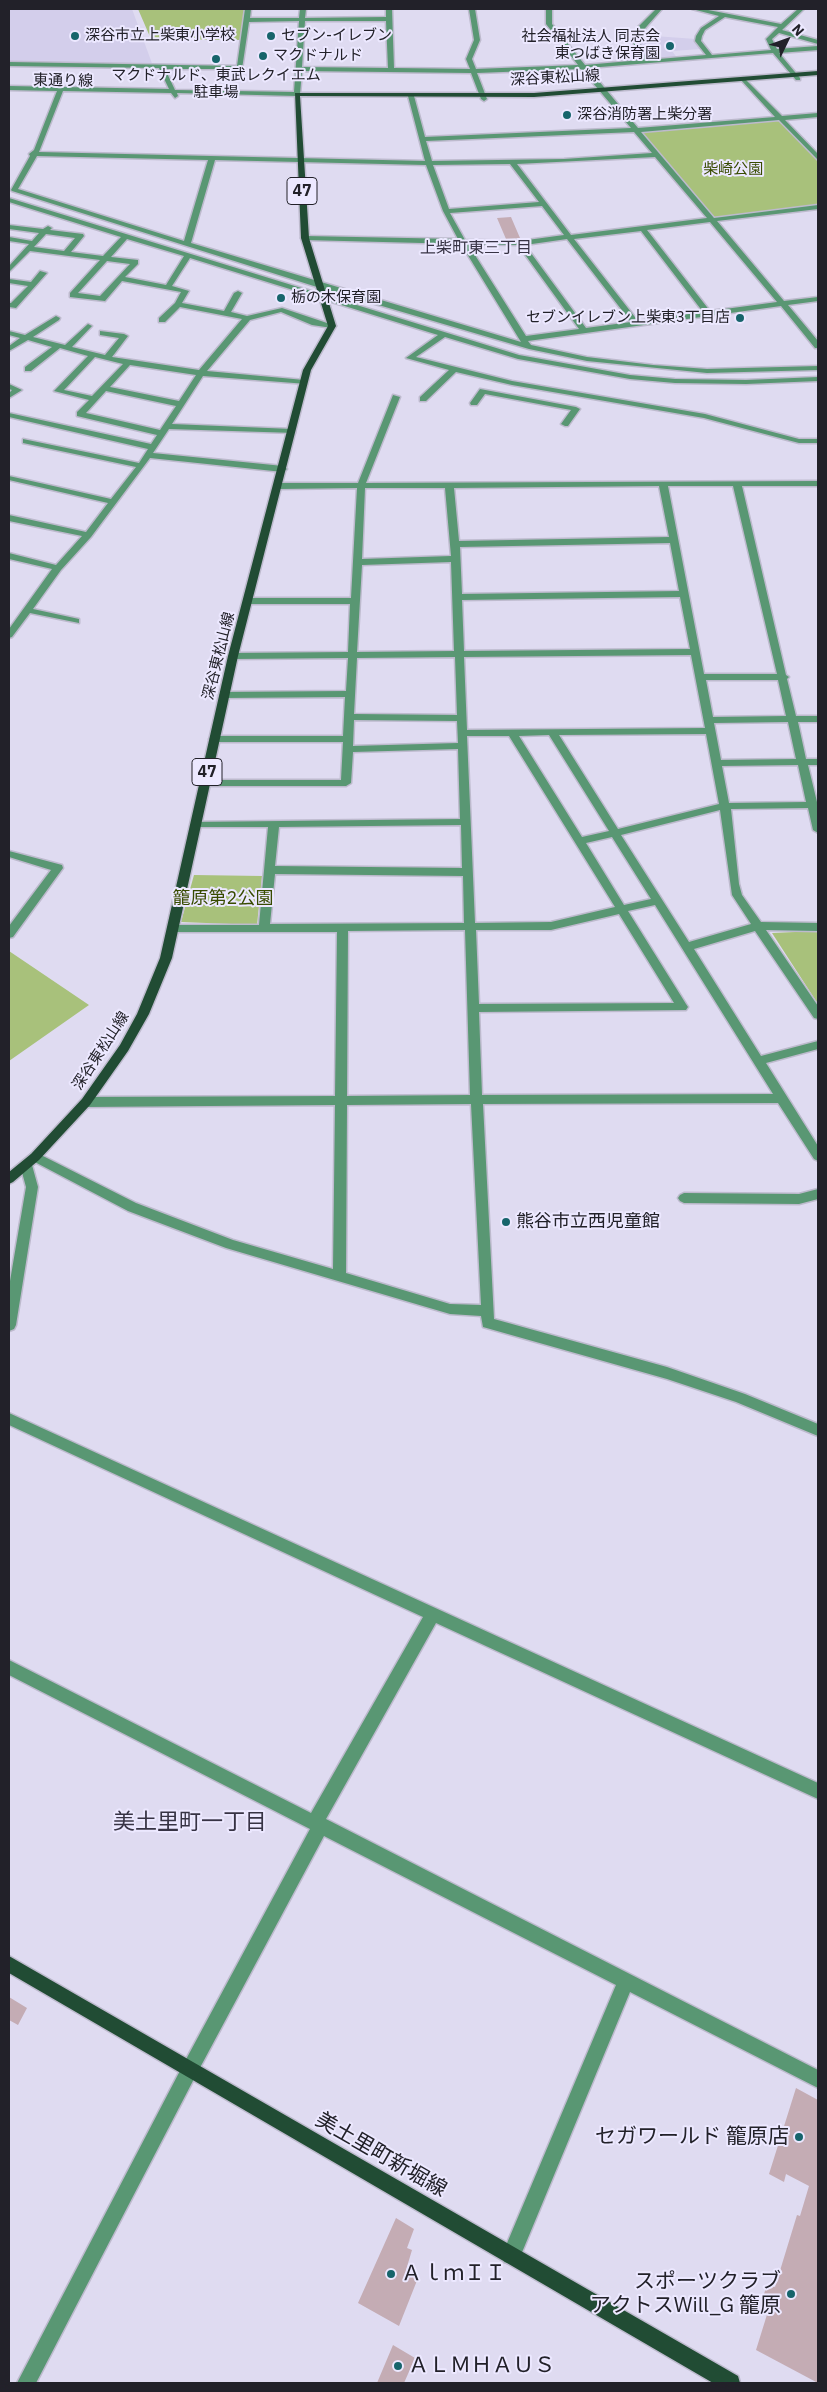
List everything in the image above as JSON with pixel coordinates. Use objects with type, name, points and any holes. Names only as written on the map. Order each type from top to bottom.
[{"type":"main road","name":"深谷東松山線","points":[[796,77],[818,73]]},
{"type":"main road","name":"深谷東松山線","points":[[297,96],[483,98],[603,93],[796,77],[818,77]]},
{"type":"main road","name":"47","points":[[297,96],[305,238],[332,326]]},
{"type":"main road","name":"深谷東松山線","points":[[9,1179],[30,1161],[86,1102],[124,1048],[143,1014],[166,958],[233,656],[279,486],[307,370],[332,326]]},
{"type":"main road","name":"美土里町新堀線","points":[[9,1964],[731,2383]]},
{"type":"street","points":[[9,64],[240,68],[248,9]]},
{"type":"street","points":[[297,96],[303,9]]},
{"type":"street","points":[[389,9],[391,72]]},
{"type":"street","points":[[472,9],[477,40],[469,59],[483,98]]},
{"type":"street","points":[[549,9],[549,24],[603,93],[714,220],[818,346]]},
{"type":"street","points":[[645,63],[636,42],[637,34],[640,28],[659,9]]},
{"type":"street","points":[[695,9],[779,28],[818,42]]},
{"type":"street","points":[[796,77],[775,52],[769,39],[801,9]]},
{"type":"street","points":[[711,57],[698,41],[699,36],[704,29],[724,15]]},
{"type":"street","points":[[247,20],[388,20]]},
{"type":"street","points":[[299,69],[391,72],[583,67],[818,48]]},
{"type":"street","points":[[161,67],[174,94]]},
{"type":"street","points":[[744,81],[818,158]]},
{"type":"street","name":"東通り線","points":[[9,90],[297,96]]},
{"type":"street","points":[[59,91],[36,150],[12,189],[320,286],[529,347],[586,359],[662,368],[707,371],[818,368]]},
{"type":"street","points":[[411,98],[429,163],[446,211],[463,242],[529,347]]},
{"type":"street","points":[[422,139],[636,130],[818,115]]},
{"type":"street","points":[[32,154],[429,163],[599,159],[657,155]]},
{"type":"street","points":[[186,244],[212,159]]},
{"type":"street","points":[[511,161],[636,324]]},
{"type":"street","points":[[9,200],[518,357],[630,377],[675,381],[746,382],[818,379]]},
{"type":"street","points":[[446,211],[544,204]]},
{"type":"street","points":[[305,238],[520,243],[818,208]]},
{"type":"street","points":[[9,270],[61,216]]},
{"type":"street","points":[[9,227],[80,236],[66,253]]},
{"type":"street","points":[[643,229],[708,314]]},
{"type":"street","points":[[9,239],[31,246],[66,253],[103,258],[135,262],[102,299],[73,295],[103,258],[125,236]]},
{"type":"street","points":[[520,243],[584,331]]},
{"type":"street","points":[[168,287],[189,255]]},
{"type":"street","points":[[9,305],[14,306],[43,273]]},
{"type":"street","points":[[120,278],[184,291],[178,304],[162,320]]},
{"type":"street","points":[[9,281],[33,284]]},
{"type":"street","points":[[228,313],[238,293]]},
{"type":"street","points":[[524,339],[818,299]]},
{"type":"street","points":[[178,304],[247,318],[282,310],[315,323],[332,326]]},
{"type":"street","points":[[9,349],[56,318]]},
{"type":"street","points":[[9,635],[58,568],[88,535],[141,466],[201,373],[247,318]]},
{"type":"street","points":[[67,348],[88,326]]},
{"type":"street","points":[[9,333],[93,355],[129,362],[201,373],[304,382]]},
{"type":"street","points":[[102,333],[124,336],[107,358]]},
{"type":"street","points":[[444,334],[410,358],[512,383],[704,416],[799,441],[818,441]]},
{"type":"street","points":[[28,369],[58,346]]},
{"type":"street","points":[[93,355],[58,391],[95,399]]},
{"type":"street","points":[[129,362],[80,414],[164,430],[292,431]]},
{"type":"street","points":[[423,399],[454,369]]},
{"type":"street","points":[[9,386],[18,390],[9,396]]},
{"type":"street","points":[[105,388],[180,404]]},
{"type":"street","points":[[474,403],[483,391],[576,409]]},
{"type":"street","points":[[565,424],[583,396]]},
{"type":"street","points":[[205,783],[346,783],[361,486],[396,397]]},
{"type":"street","points":[[9,415],[149,451],[282,469]]},
{"type":"street","points":[[26,441],[141,466]]},
{"type":"street","points":[[9,478],[113,502]]},
{"type":"street","points":[[449,484],[456,559],[461,732],[488,1323],[667,1373],[740,1398],[818,1430]]},
{"type":"street","points":[[663,484],[725,806],[734,884],[737,894],[818,1015]]},
{"type":"street","points":[[737,484],[803,762],[815,805],[818,830]]},
{"type":"street","points":[[279,486],[818,484]]},
{"type":"street","points":[[9,518],[88,535]]},
{"type":"street","points":[[455,544],[674,540]]},
{"type":"street","points":[[9,556],[58,568]]},
{"type":"street","points":[[357,562],[456,559]]},
{"type":"street","points":[[457,597],[684,594]]},
{"type":"street","points":[[248,600],[355,601]]},
{"type":"street","points":[[28,610],[76,621]]},
{"type":"street","points":[[9,618],[20,620]]},
{"type":"street","points":[[233,656],[696,652]]},
{"type":"street","points":[[700,676],[784,677]]},
{"type":"street","points":[[224,695],[350,694]]},
{"type":"street","points":[[349,718],[461,718]]},
{"type":"street","points":[[707,720],[818,719]]},
{"type":"street","points":[[461,732],[552,734],[710,731]]},
{"type":"street","points":[[473,1008],[682,1007],[623,908],[512,733]]},
{"type":"street","points":[[552,734],[818,1156]]},
{"type":"street","points":[[214,739],[462,746]]},
{"type":"street","points":[[716,763],[818,762]]},
{"type":"street","points":[[581,842],[725,806],[815,805]]},
{"type":"street","points":[[196,824],[465,822]]},
{"type":"street","points":[[264,929],[274,823]]},
{"type":"street","points":[[9,854],[58,868],[9,934]]},
{"type":"street","points":[[270,870],[467,872]]},
{"type":"street","points":[[174,928],[551,926],[656,900]]},
{"type":"street","points":[[686,947],[759,926],[818,927]]},
{"type":"street","points":[[339,1276],[342,928]]},
{"type":"street","points":[[759,1061],[818,1045]]},
{"type":"street","points":[[86,1102],[782,1098]]},
{"type":"street","points":[[9,1325],[32,1187],[30,1161],[132,1207],[231,1244],[450,1309],[488,1311]]},
{"type":"street","points":[[684,1198],[799,1200],[818,1194]]},
{"type":"street","points":[[9,1418],[818,1791]]},
{"type":"street","points":[[26,2383],[318,1823],[433,1614]]},
{"type":"street","points":[[9,1667],[818,2079]]},
{"type":"street","points":[[512,2255],[626,1981]]},
{"type":"shaded area","name":"深谷市立上柴東小学校","points":[[9,9],[132,9],[153,66],[9,62]]},
{"type":"shaded area","name":"社会福祉法人 同志会 東つばき保育園","points":[[640,35],[696,39],[701,49],[672,51],[678,59],[648,60],[639,41]]},
{"type":"green space","points":[[138,9],[247,9],[242,40],[151,39]]},
{"type":"green space","name":"柴崎公園","points":[[779,118],[818,158],[818,207],[713,221],[636,130]]},
{"type":"green space","name":"籠原第2公園","points":[[194,875],[262,876],[257,925],[181,922]]},
{"type":"green space","points":[[818,931],[818,1004],[772,933]]},
{"type":"green space","points":[[9,951],[89,1005],[9,1061]]},
{"type":"building","points":[[511,217],[520,238],[506,239],[497,218]]},
{"type":"building","points":[[9,1997],[27,2008],[18,2025],[9,2020]]},
{"type":"building","name":"スポーツクラブ アクトスWill_G 籠原","points":[[796,2088],[818,2100],[818,2383],[756,2350],[770,2305],[762,2301],[767,2284],[775,2287],[797,2215],[800,2216],[809,2186],[786,2174],[784,2182],[769,2174]]},
{"type":"building","name":"ＡｌｍＩＩ","points":[[396,2218],[414,2229],[407,2248],[412,2250],[406,2270],[418,2278],[399,2326],[358,2303]]},
{"type":"building","name":"ＡＬＭＨＡＵＳ","points":[[393,2345],[415,2358],[404,2383],[377,2383]]},
{"type":"place","name":"深谷市立上柴東小学校","points":[[75,36]]},
{"type":"place","name":"セブン-イレブン","points":[[271,36]]},
{"type":"place","name":"社会福祉法人 同志会 東つばき保育園","points":[[670,46]]},
{"type":"place","name":"マクドナルド","points":[[263,56]]},
{"type":"place","name":"マクドナルド、東武レクイエム 駐車場","points":[[216,59]]},
{"type":"place","name":"深谷消防署上柴分署","points":[[567,115]]},
{"type":"place","name":"栃の木保育園","points":[[281,298]]},
{"type":"place","name":"セブンイレブン上柴東3丁目店","points":[[740,318]]},
{"type":"place","name":"熊谷市立西児童館","points":[[506,1222]]},
{"type":"place","name":"セガワールド 籠原店","points":[[799,2137]]},
{"type":"place","name":"ＡｌｍＩＩ","points":[[391,2274]]},
{"type":"place","name":"スポーツクラブ アクトスWill_G 籠原","points":[[791,2294]]},
{"type":"place","name":"ＡＬＭＨＡＵＳ","points":[[398,2366]]},
{"type":"district","name":"上柴町東三丁目","points":[[476,248]]},
{"type":"district","name":"美土里町一丁目","points":[[190,1823]]}]
